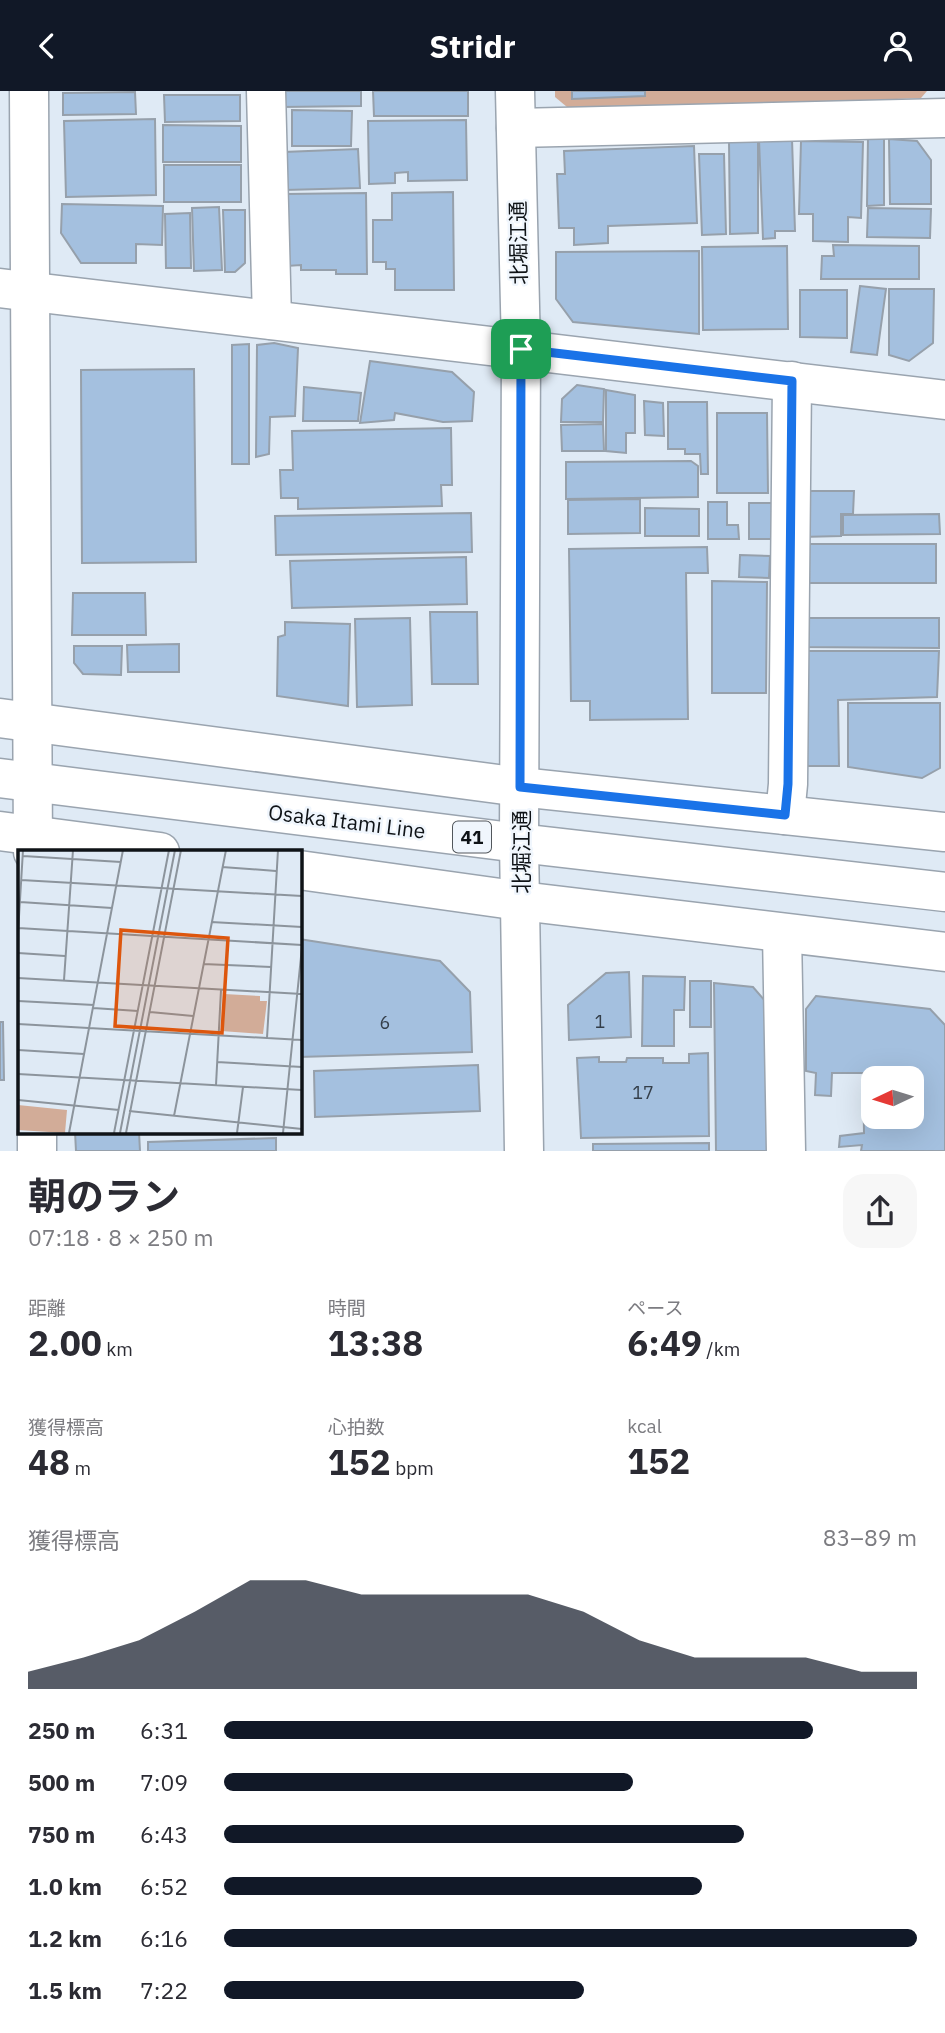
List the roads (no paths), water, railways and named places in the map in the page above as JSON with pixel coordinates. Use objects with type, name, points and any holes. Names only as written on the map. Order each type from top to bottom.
[{"type":"street","points":[[29,91],[15,290],[16,780],[22,839],[139,850]]},
{"type":"street","points":[[266,91],[272,320]]},
{"type":"street","points":[[515,110],[945,118]]},
{"type":"street","name":"北堀江通","points":[[515,110],[521,349],[519,843],[524,1151]]},
{"type":"street","points":[[15,290],[945,400]]},
{"type":"street","points":[[785,815],[788,784],[792,381]]},
{"type":"street","points":[[17,720],[520,787],[945,832]]},
{"type":"street","name":"Osaka Itami Line","points":[[16,780],[519,843],[945,892]]},
{"type":"street","points":[[301,870],[521,901],[945,952]]},
{"type":"street","points":[[782,933],[786,1151]]},
{"type":"street","points":[[37,1133],[37,1151]]}]
